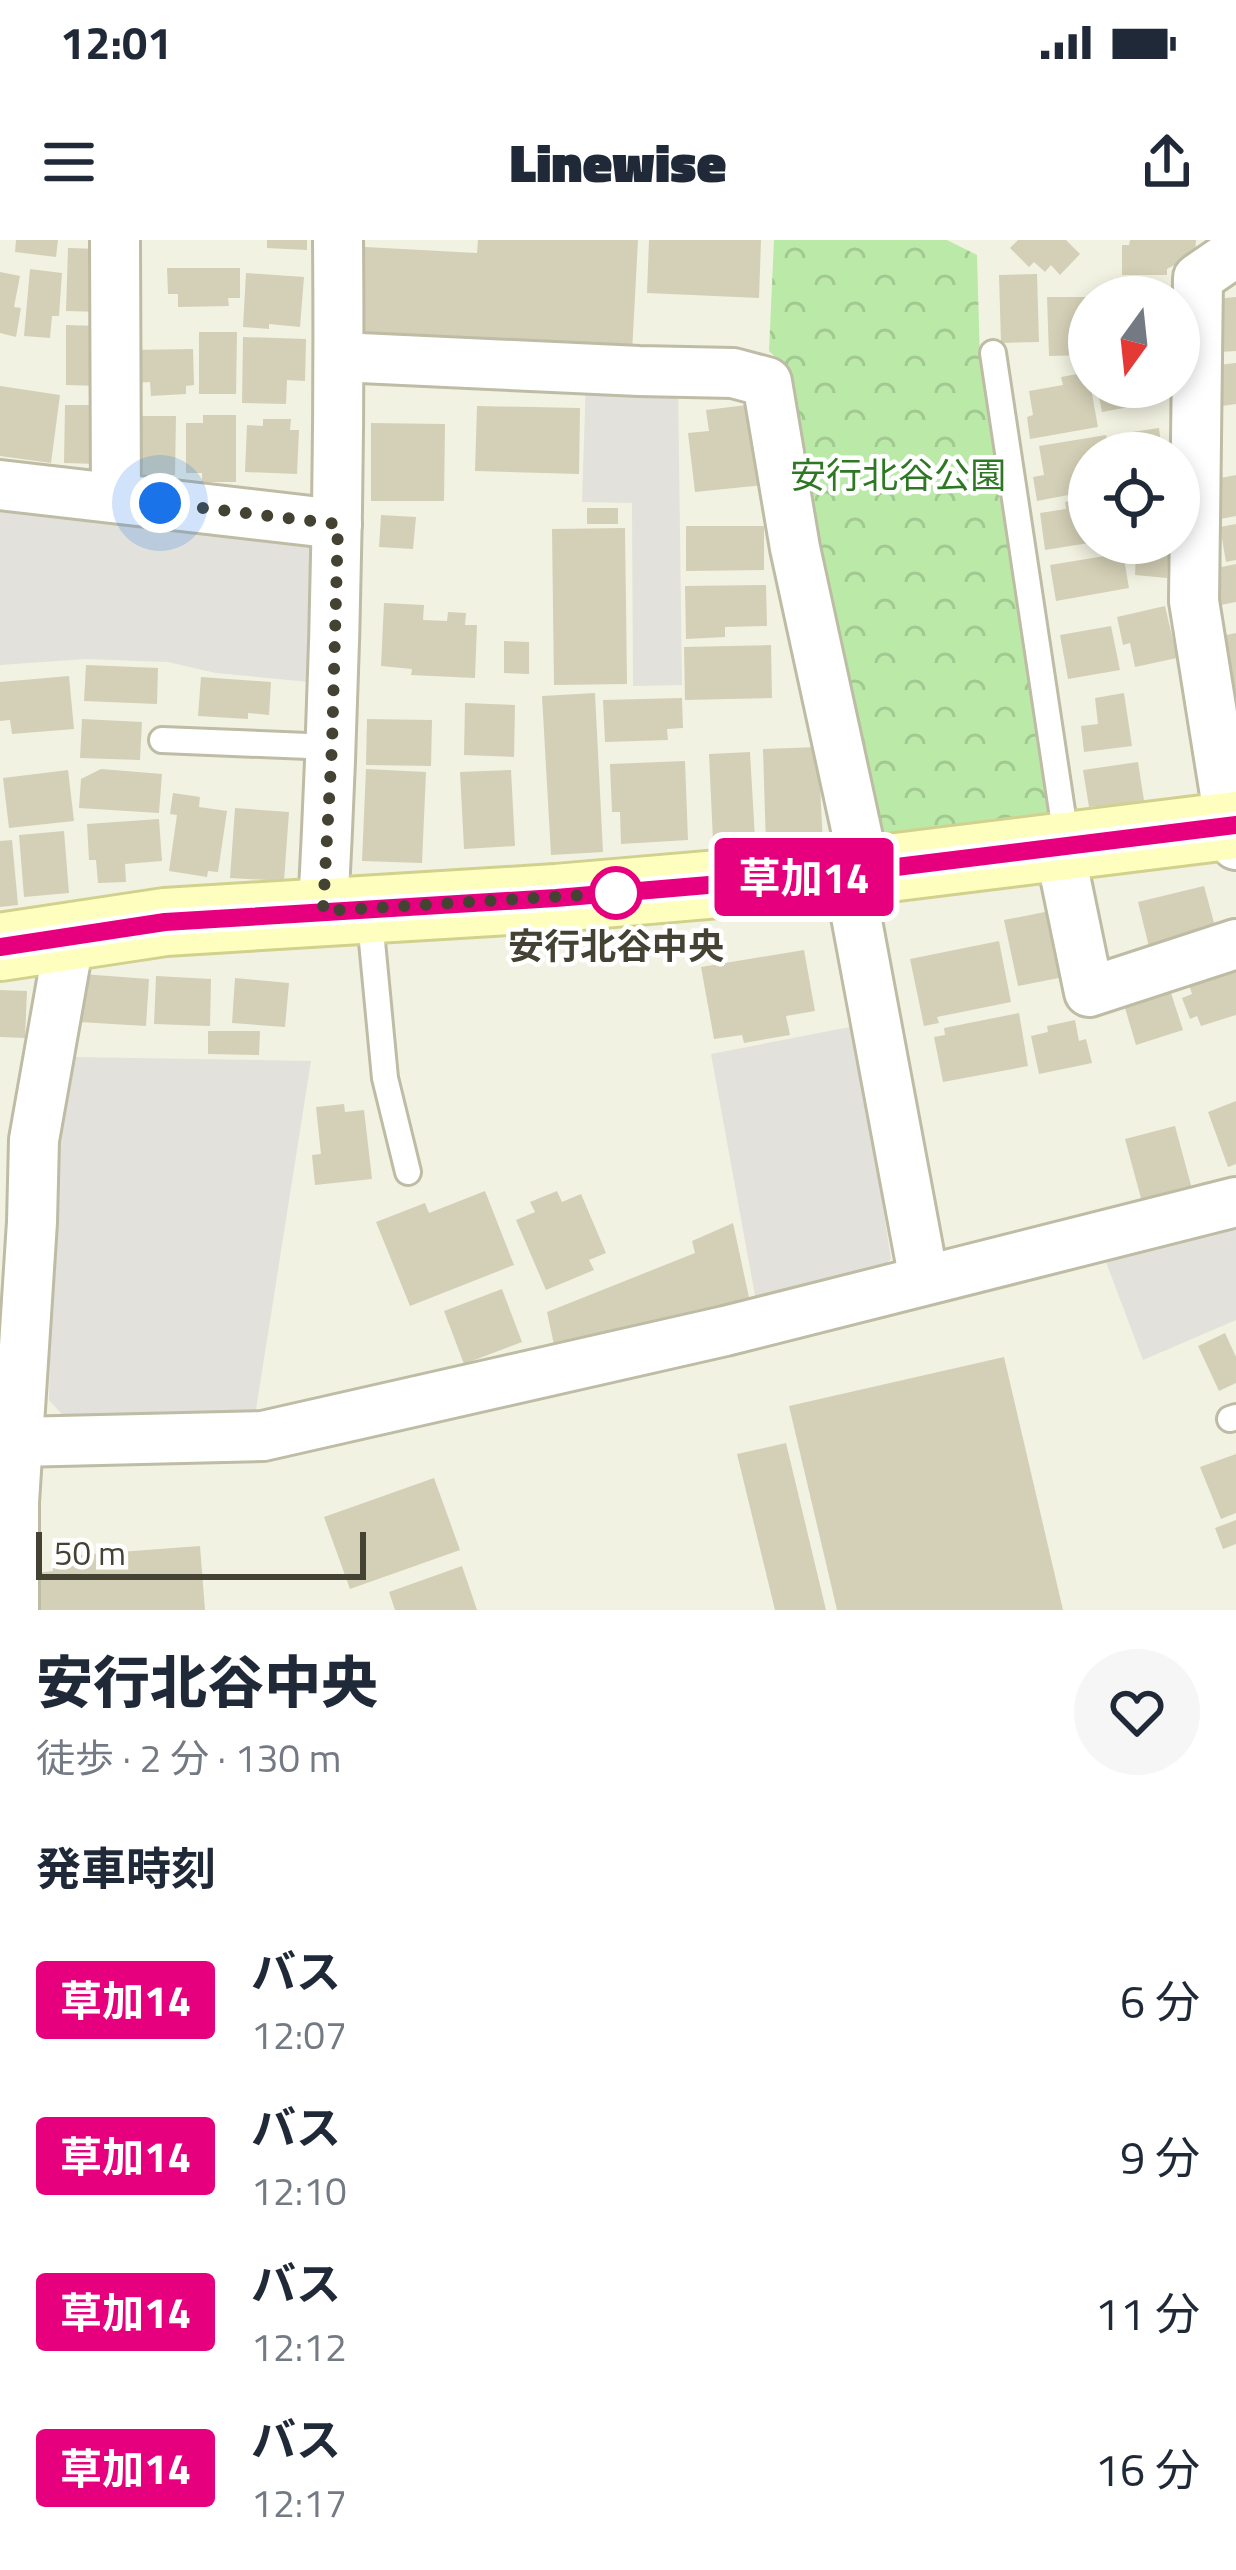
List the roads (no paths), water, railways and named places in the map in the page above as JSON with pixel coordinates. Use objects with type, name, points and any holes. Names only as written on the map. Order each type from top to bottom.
[{"type":"street","points":[[115,240],[116,498]]},
{"type":"street","points":[[338,240],[332,746],[346,909]]},
{"type":"street","points":[[0,947],[165,922],[556,898],[1234,832],[1194,601],[1198,278],[1234,250]]},
{"type":"street","points":[[339,357],[733,373],[767,382],[924,1280]]},
{"type":"street","points":[[0,485],[338,524]]},
{"type":"street","points":[[1063,847],[1089,992],[1236,944]]},
{"type":"street","points":[[14,1610],[7,1503],[18,1442],[10,1384],[16,1224],[70,936]]},
{"type":"street","points":[[18,1442],[263,1436],[725,1331],[1236,1202]]},
{"type":"lane","points":[[993,353],[1063,847]]},
{"type":"lane","points":[[163,740],[332,746]]},
{"type":"lane","points":[[346,909],[408,1172]]},
{"type":"place","name":"安行北谷中央","points":[[616,893]]},
{"type":"park label","name":"安行北谷公園","points":[[898,475]]}]
